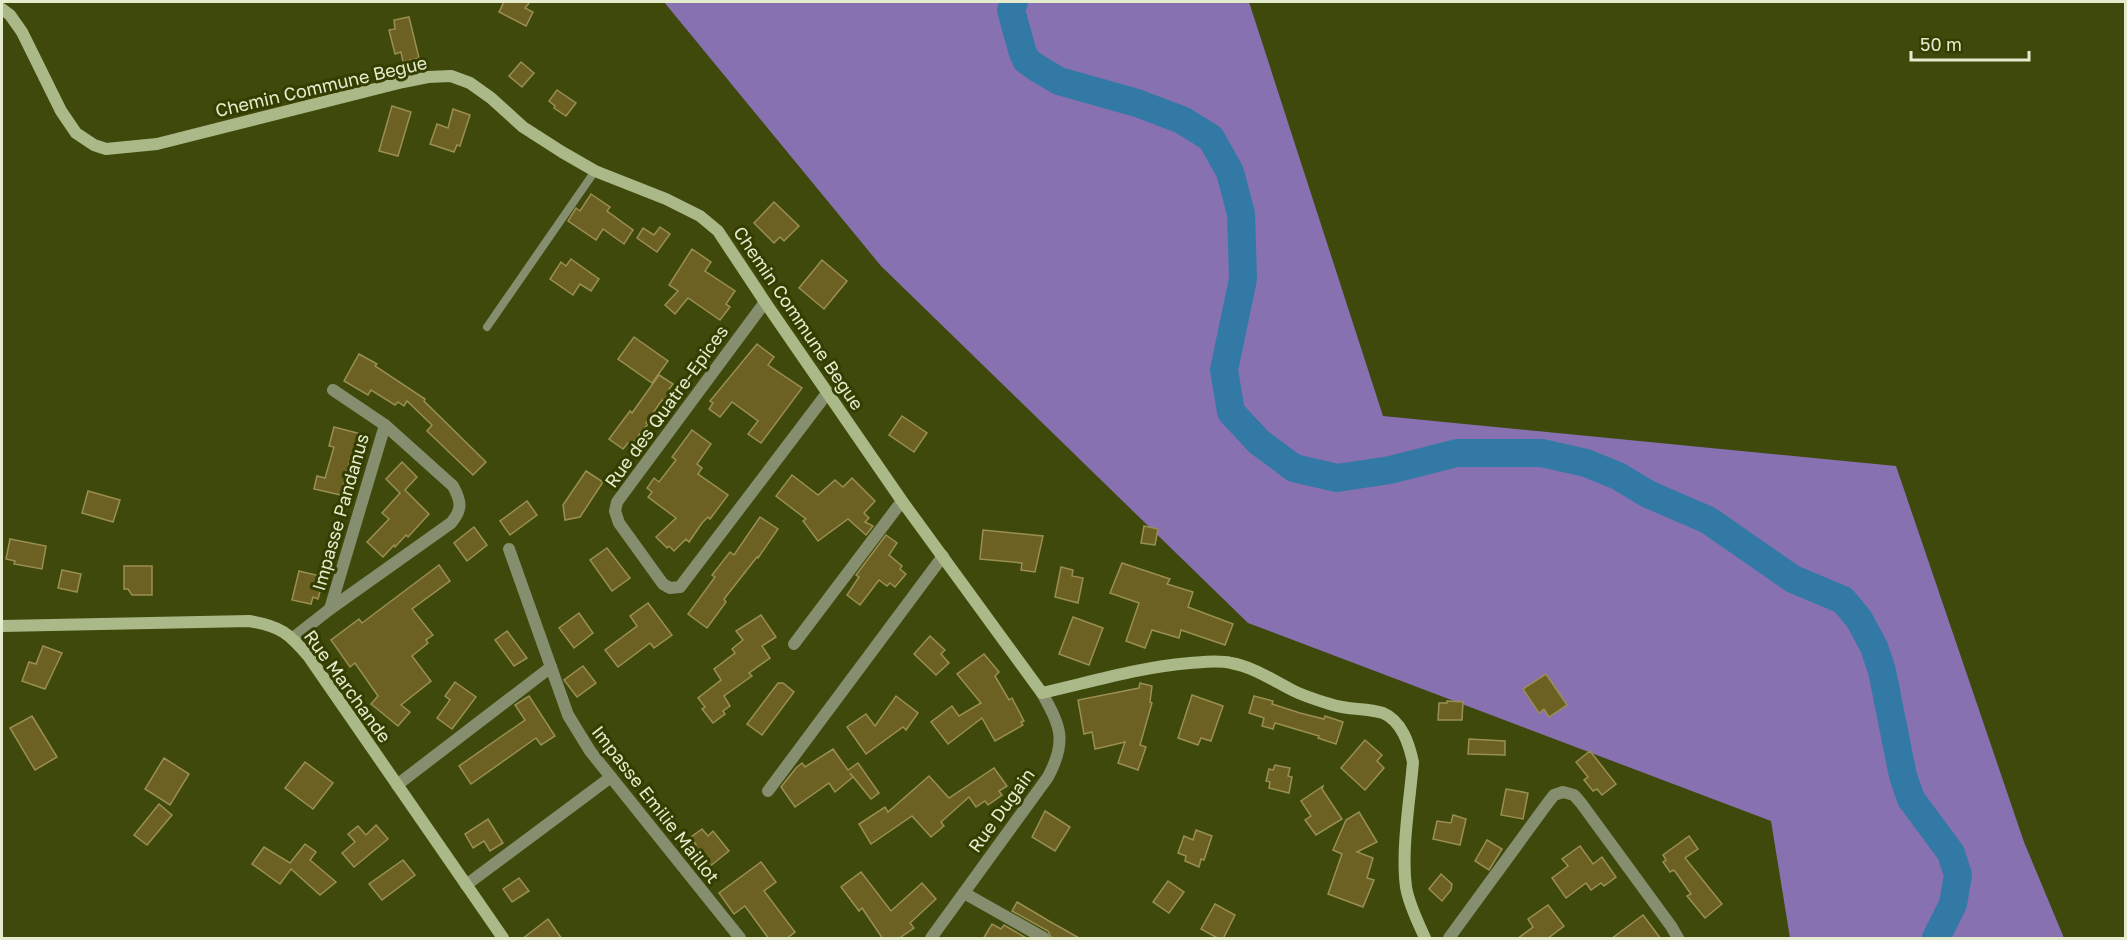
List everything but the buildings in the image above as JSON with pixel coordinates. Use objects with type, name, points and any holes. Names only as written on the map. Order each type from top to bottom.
[{"type":"street","name":"Chemin Commune Begue","points":[[2,9],[22,32],[61,111],[76,134],[94,146],[115,148],[157,144],[403,82],[428,77],[451,76],[471,83],[523,127],[595,171],[666,199],[700,216],[718,231],[902,501],[1042,693]]},
{"type":"street","name":"Rue des Quatre-Epices","points":[[765,302],[617,502],[615,511],[619,523],[663,584],[670,588],[680,587],[828,393]]},
{"type":"street","name":"Impasse Pandanus","points":[[293,638],[330,609],[452,523],[458,515],[460,505],[453,486],[385,425],[333,390]]},
{"type":"street","name":"Impasse Pandanus","points":[[330,609],[385,425]]},
{"type":"street","points":[[794,644],[902,501]]},
{"type":"street","name":"Impasse Emilie Maillot","points":[[509,549],[568,715],[577,733],[740,939]]},
{"type":"street","points":[[768,791],[943,556]]},
{"type":"street","name":"Rue Marchande","points":[[2,626],[249,621],[268,624],[293,638],[309,657],[502,939]]},
{"type":"street","points":[[1042,693],[1165,665],[1212,661],[1232,663],[1253,669],[1297,692],[1337,706],[1383,713],[1394,720],[1410,747],[1413,762],[1405,860],[1406,888],[1425,939]]},
{"type":"street","points":[[396,784],[551,668]]},
{"type":"street","name":"Rue Dugain","points":[[931,939],[1048,777],[1057,759],[1060,739],[1056,718],[1042,693]]},
{"type":"street","points":[[466,885],[611,777]]},
{"type":"street","points":[[1449,939],[1547,804],[1554,795],[1563,792],[1574,795],[1581,803],[1671,926],[1678,939]]},
{"type":"street","points":[[964,893],[1044,939]]},
{"type":"lane","points":[[487,327],[595,171]]},
{"type":"shaded area","points":[[664,2],[1249,2],[1383,416],[1896,466],[2024,842],[2064,938],[1790,938],[1771,821],[1248,623],[881,266]]},
{"type":"waterway","points":[[1014,2],[1011,10],[1022,50],[1026,60],[1037,68],[1059,81],[1137,103],[1182,120],[1211,138],[1230,172],[1241,214],[1243,279],[1224,370],[1231,412],[1259,442],[1294,468],[1337,478],[1390,470],[1457,453],[1542,453],[1586,463],[1618,476],[1648,494],[1708,520],[1793,579],[1843,600],[1859,619],[1874,647],[1882,671],[1903,776],[1911,799],[1951,853],[1958,875],[1953,904],[1936,938]]}]
